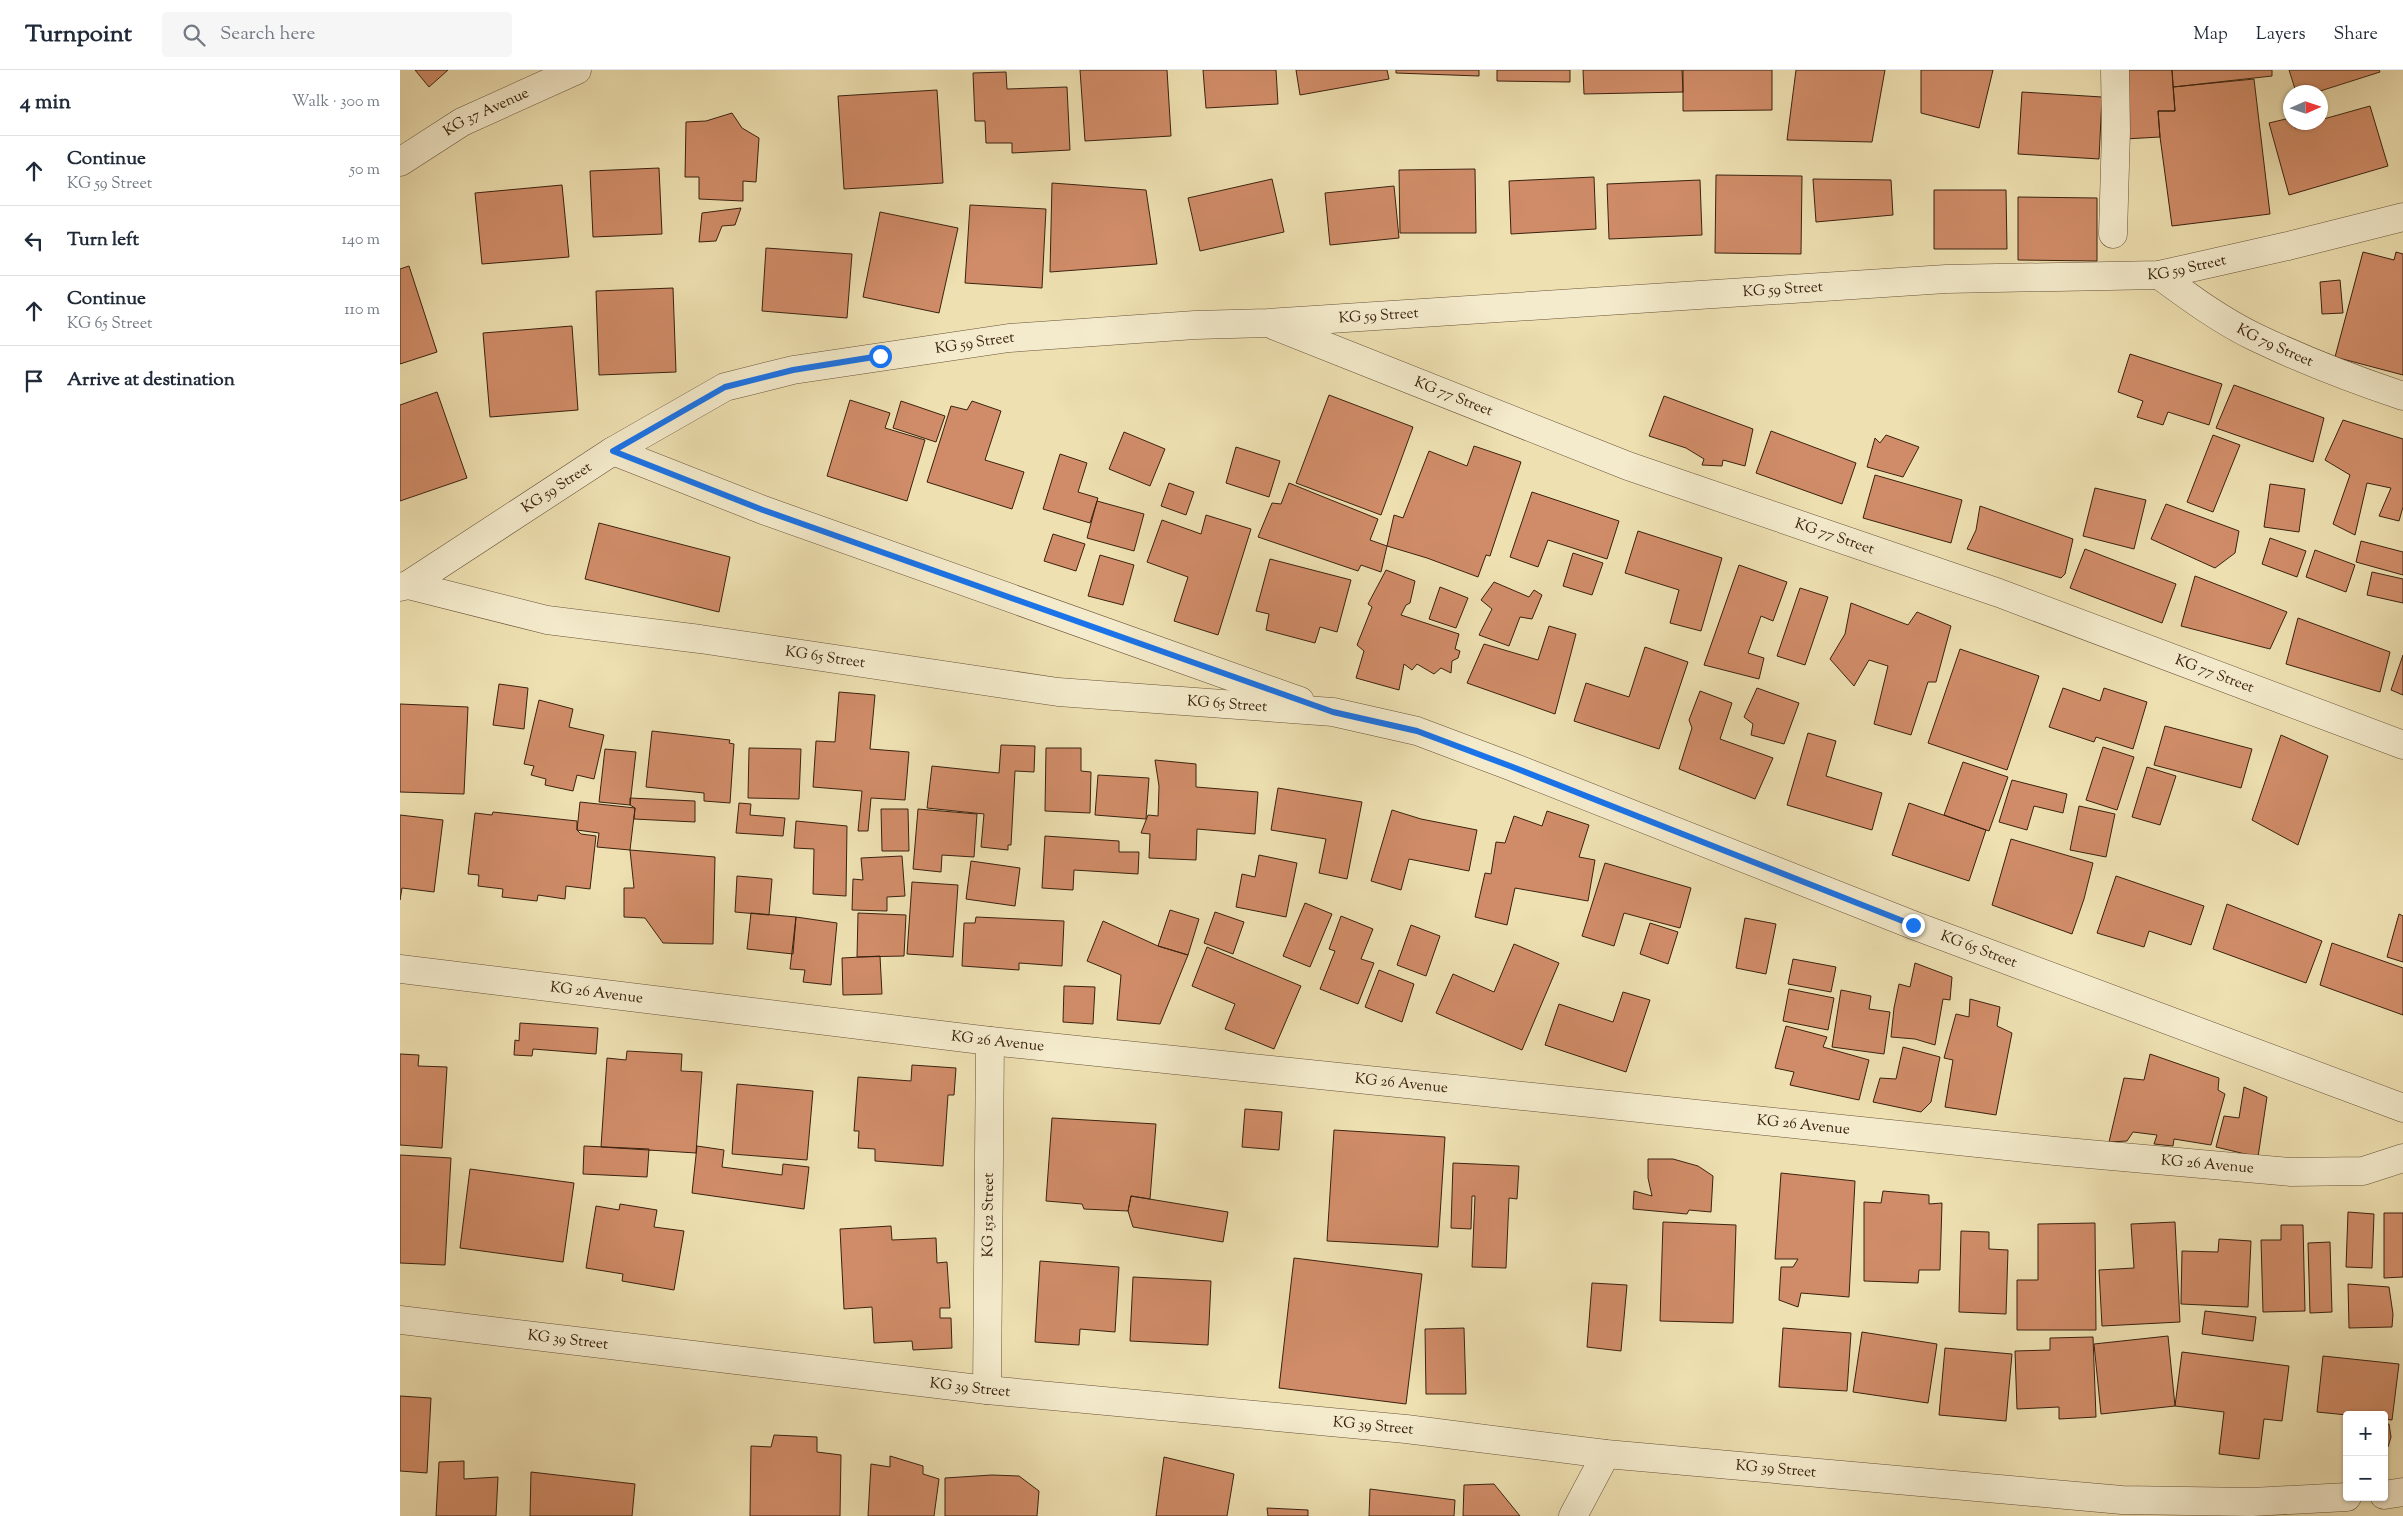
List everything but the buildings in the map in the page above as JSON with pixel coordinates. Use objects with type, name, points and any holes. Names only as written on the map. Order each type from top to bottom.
[{"type":"street","name":"KG 37 Avenue","points":[[400,162],[462,122],[577,70]]},
{"type":"street","points":[[2113,234],[2116,131],[2115,70]]},
{"type":"street","name":"KG 59 Street","points":[[404,586],[613,451],[725,387],[793,370],[1008,338],[1946,279],[2159,275],[2288,246],[2403,217]]},
{"type":"street","name":"KG 79 Street","points":[[2159,275],[2204,308],[2254,336],[2345,376],[2403,396]]},
{"type":"street","name":"KG 77 Street","points":[[1268,323],[1628,466],[1999,593],[2403,745]]},
{"type":"street","points":[[613,451],[763,510],[1333,712]]},
{"type":"street","name":"KG 65 Street","points":[[404,586],[548,620],[700,639],[1058,692],[1333,712],[1417,731],[1913,925],[2403,1108]]},
{"type":"street","name":"KG 26 Avenue","points":[[400,970],[990,1041],[2055,1151],[2281,1171],[2363,1170],[2403,1158]]},
{"type":"street","name":"KG 152 Street","points":[[986,1390],[990,1041]]},
{"type":"street","name":"KG 39 Street","points":[[400,1320],[986,1390],[1406,1429],[1606,1454],[2122,1500],[2161,1508],[2343,1497]]},
{"type":"street","points":[[1573,1516],[1606,1454]]},
{"type":"street","points":[[2388,1494],[2403,1492]]},
{"type":"route","points":[[880,356],[793,370],[725,387],[613,451],[763,510],[1333,712],[1417,731],[1608,804],[1913,925]]}]
